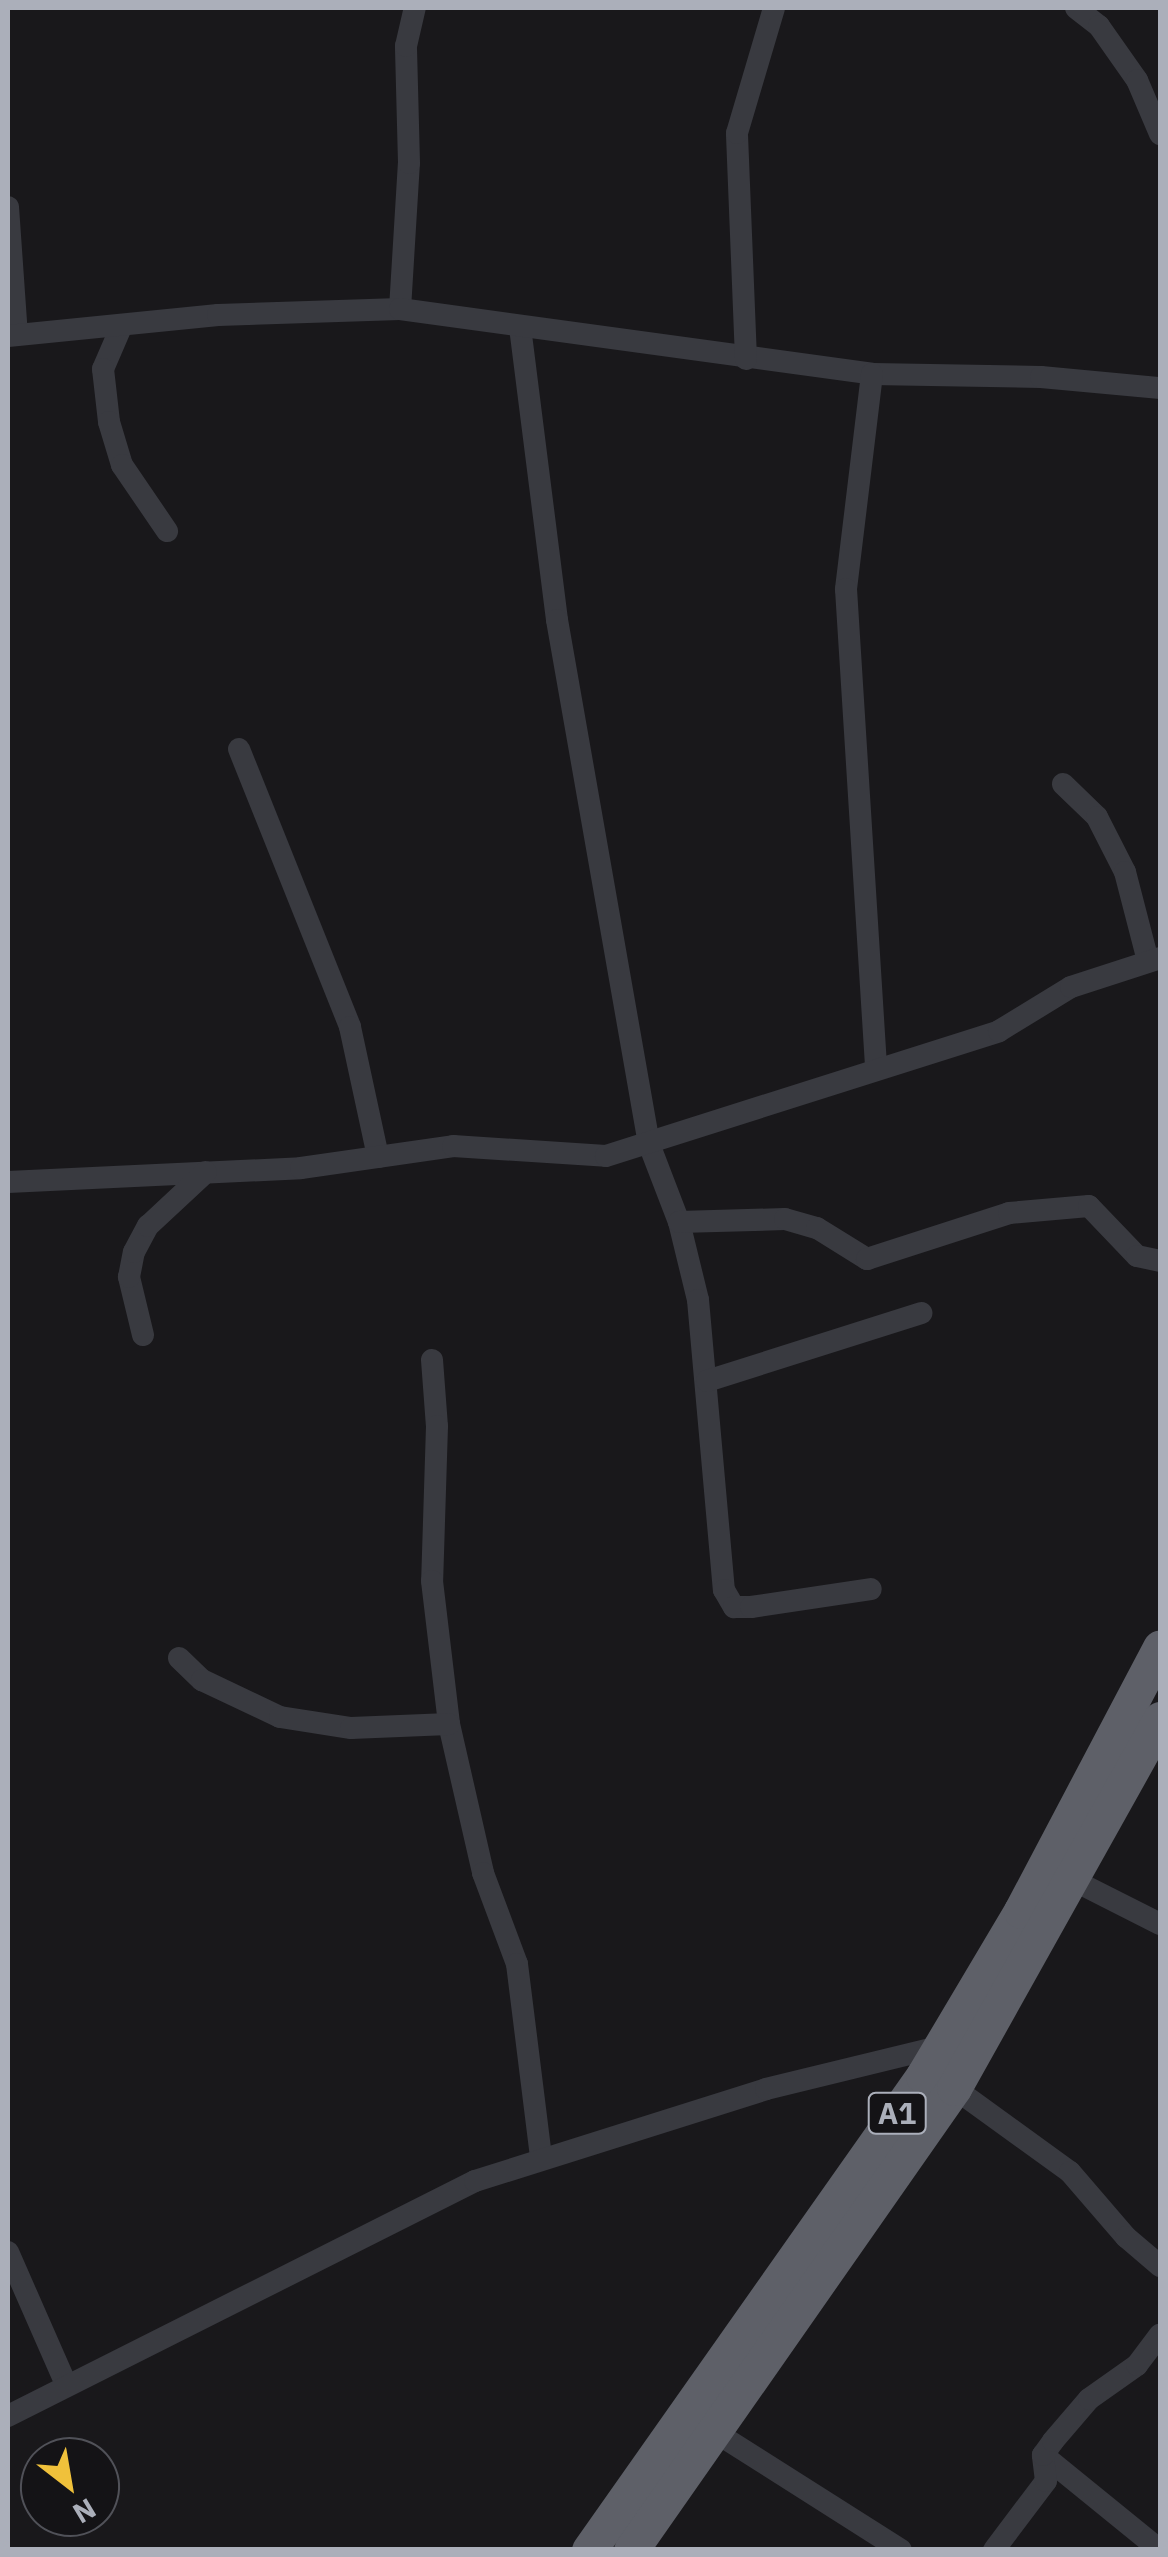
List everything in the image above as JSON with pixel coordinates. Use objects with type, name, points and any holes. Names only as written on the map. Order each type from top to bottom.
[{"type":"highway","name":"A1","points":[[589,2550],[942,2046],[1160,1648]]},
{"type":"highway","name":"A1","points":[[631,2550],[954,2088],[1075,1880],[1160,1719]]},
{"type":"street","points":[[400,309],[409,163],[406,46],[415,8]]},
{"type":"street","points":[[746,359],[737,133],[774,8]]},
{"type":"street","points":[[1076,8],[1099,26],[1137,80],[1160,134]]},
{"type":"street","points":[[8,207],[12,336],[122,325],[400,309],[872,374],[1041,377],[1160,388]]},
{"type":"street","points":[[122,325],[104,370],[106,412],[122,465],[167,531]]},
{"type":"street","points":[[520,327],[557,620],[649,1144],[680,1222],[707,1381],[728,1600],[751,1607],[871,1589]]},
{"type":"street","points":[[872,374],[846,589],[876,1066]]},
{"type":"street","points":[[239,748],[350,1027],[378,1157]]},
{"type":"street","points":[[8,1182],[206,1172],[378,1157],[453,1146],[606,1156],[876,1066],[999,1032],[1071,987],[1154,959],[1125,872],[1097,817],[1063,784]]},
{"type":"street","points":[[143,1335],[129,1277],[134,1252],[148,1226],[206,1172]]},
{"type":"street","points":[[680,1222],[785,1218],[817,1228],[867,1259],[1010,1213],[1089,1206],[1137,1256],[1160,1261]]},
{"type":"street","points":[[707,1381],[922,1314]]},
{"type":"street","points":[[432,1360],[438,1426],[432,1580],[449,1724],[483,1873],[517,1964],[541,2156]]},
{"type":"street","points":[[179,1658],[202,1680],[280,1717],[351,1728],[449,1724]]},
{"type":"street","points":[[1075,1880],[1160,1924]]},
{"type":"street","points":[[8,2416],[65,2382],[213,2318],[474,2180],[541,2156],[828,2071],[942,2046]]},
{"type":"street","points":[[954,2088],[1070,2172],[1126,2237],[1160,2266]]},
{"type":"street","points":[[8,2252],[65,2382]]},
{"type":"street","points":[[994,2550],[1046,2481],[1042,2455],[1089,2399],[1138,2365],[1160,2334]]},
{"type":"street","points":[[715,2432],[901,2550]]},
{"type":"street","points":[[1042,2455],[1160,2550]]}]
